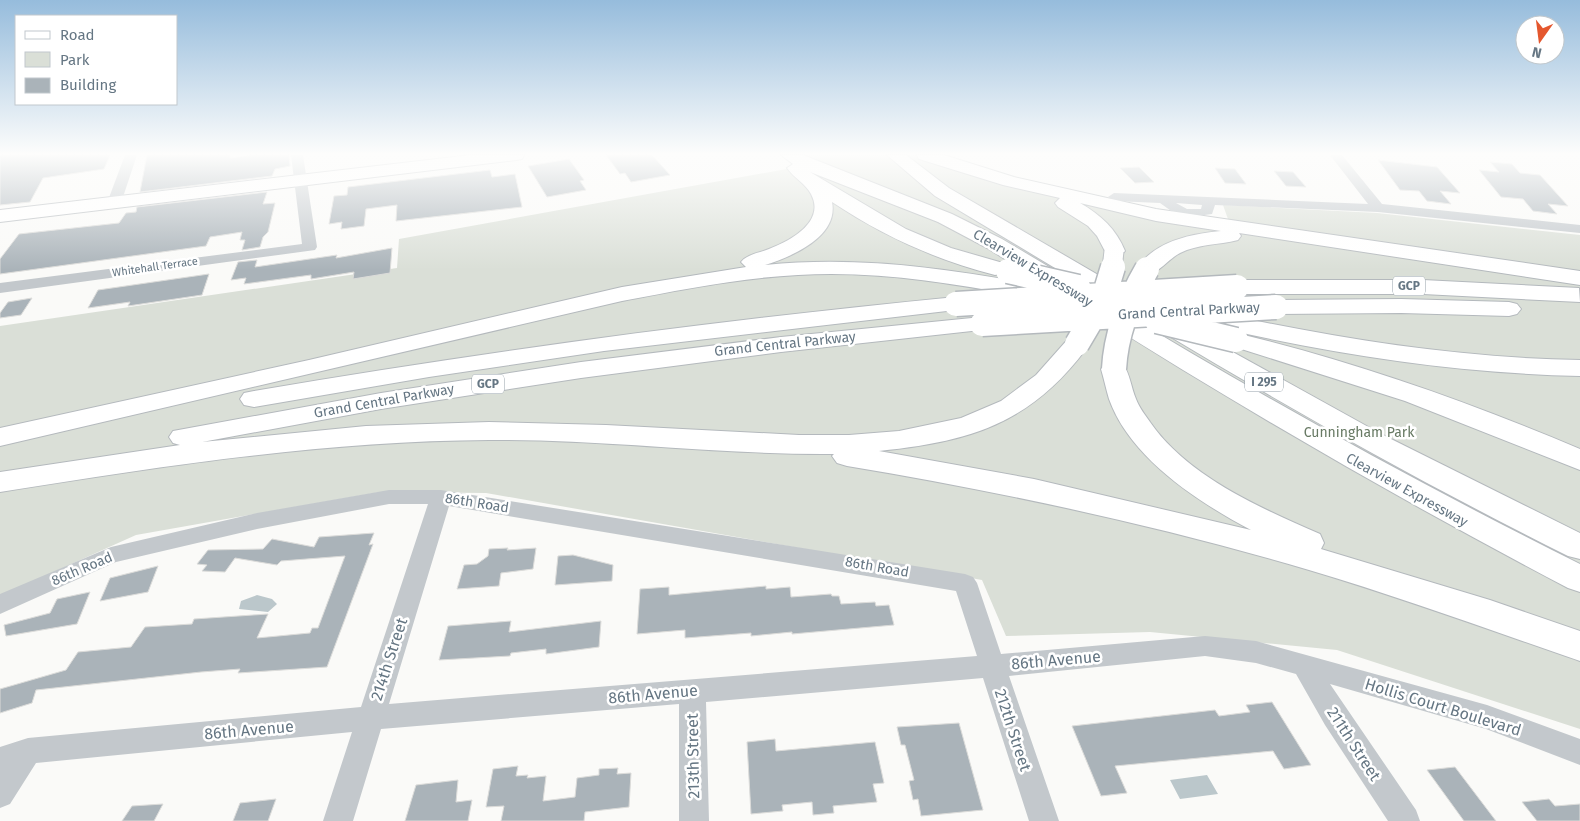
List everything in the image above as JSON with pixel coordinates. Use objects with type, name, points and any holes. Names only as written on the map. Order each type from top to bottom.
[{"type":"main road","points":[[0,216],[196,193]]},
{"type":"main road","points":[[0,437],[309,368],[761,260],[784,251],[802,241],[819,224],[824,209],[819,193]]},
{"type":"main road","points":[[834,193],[864,216],[898,234],[961,259],[1188,314],[1330,343],[1434,360],[1523,368],[1580,368]]},
{"type":"main road","name":"Clearview Expressway","points":[[882,193],[927,210],[994,243],[1213,379],[1321,442],[1417,496],[1580,579]]},
{"type":"main road","name":"Clearview Expressway","points":[[944,193],[1288,395],[1431,473],[1580,547]]},
{"type":"main road","points":[[0,482],[178,454],[387,435],[520,432],[834,445],[902,440],[942,432],[980,421],[1024,399],[1056,372],[1077,344],[1105,292],[1114,266],[1114,251],[1104,231],[1070,205],[1042,193]]},
{"type":"main road","points":[[1062,193],[1132,211],[1308,240],[1580,278]]},
{"type":"main road","points":[[1308,240],[1257,236],[1203,240],[1172,249],[1158,258],[1147,269],[1120,330],[1114,356],[1114,369],[1123,402],[1147,437],[1187,475],[1229,504],[1308,543],[1580,646]]},
{"type":"main road","points":[[622,294],[722,276],[824,268],[880,269],[931,274],[1043,293],[1236,340],[1325,365],[1510,430],[1580,460]]},
{"type":"main road","name":"Grand Central Parkway","points":[[0,447],[275,395],[489,360],[737,326],[956,304],[1237,287],[1414,286],[1580,295]]},
{"type":"main road","name":"Grand Central Parkway","points":[[0,474],[199,434],[490,384],[744,348],[982,324],[1118,314],[1276,307],[1418,306],[1580,314]]},
{"type":"main road","points":[[684,438],[780,447],[888,462],[979,477],[1088,500],[1215,531],[1290,552],[1542,632]]},
{"type":"street","points":[[114,203],[117,193]]},
{"type":"street","name":"Whitehall Terrace","points":[[0,288],[310,246],[303,193]]},
{"type":"street","points":[[1366,193],[1378,208]]},
{"type":"street","points":[[1114,196],[1378,208],[1580,228]]},
{"type":"street","name":"86th Road","points":[[0,604],[120,553],[257,521],[389,497],[441,497],[965,583]]},
{"type":"street","name":"214th Street","points":[[338,821],[441,497]]},
{"type":"street","name":"212th Street","points":[[965,583],[979,628],[994,666],[1004,707],[1044,821]]},
{"type":"street","name":"86th Avenue","points":[[0,760],[28,751],[370,718],[994,666],[1205,646],[1256,652],[1305,666]]},
{"type":"street","name":"Hollis Court Boulevard","points":[[1305,666],[1487,717],[1580,752]]},
{"type":"street","name":"211th Street","points":[[1305,666],[1335,716],[1405,821]]},
{"type":"street","name":"213th Street","points":[[692,690],[694,821]]},
{"type":"street","points":[[0,794],[28,751]]},
{"type":"green space","name":"Cunningham Park","points":[[652,193],[1047,193],[1073,201],[1229,222],[1223,205],[1377,213],[1580,235],[1580,729],[1337,650],[1150,632],[1006,636],[982,580],[486,493],[380,492],[136,535],[0,596],[0,326],[397,268],[399,239]]},
{"type":"shaded area","points":[[257,595],[272,599],[277,604],[268,612],[239,609],[241,601]]},
{"type":"shaded area","points":[[1207,775],[1218,794],[1180,799],[1170,780]]},
{"type":"building","points":[[0,193],[35,193],[30,202],[0,205]]},
{"type":"building","points":[[256,193],[267,193],[263,204],[275,203],[268,232],[263,237],[260,247],[242,250],[245,240],[240,240],[242,232],[210,237],[206,246],[0,274],[0,259],[19,234],[119,223],[126,213],[136,212],[137,207]]},
{"type":"building","points":[[347,193],[519,193],[522,207],[396,221],[397,205],[366,209],[364,226],[341,229],[342,222],[329,224],[334,196],[347,195]]},
{"type":"building","points":[[545,193],[568,193],[547,197]]},
{"type":"building","points":[[1421,193],[1442,193],[1451,204],[1427,201]]},
{"type":"building","points":[[1498,193],[1557,193],[1568,206],[1548,204],[1557,214],[1533,211],[1523,199],[1501,197]]},
{"type":"building","points":[[392,248],[390,273],[353,279],[354,272],[311,279],[311,275],[244,284],[246,278],[231,280],[238,262],[257,260],[255,267],[337,255],[336,258]]},
{"type":"building","points":[[209,274],[202,295],[128,306],[130,302],[88,308],[98,290]]},
{"type":"building","points":[[32,298],[21,315],[0,318],[0,313],[8,302]]},
{"type":"building","points":[[374,533],[369,545],[373,544],[327,667],[238,673],[240,669],[201,672],[36,690],[32,703],[0,713],[0,689],[66,670],[78,652],[131,647],[145,627],[192,624],[194,619],[268,614],[257,638],[310,633],[312,628],[318,628],[345,556],[281,561],[277,565],[235,558],[225,572],[202,571],[207,565],[197,564],[208,550],[263,549],[272,539],[314,547],[319,537]]},
{"type":"building","points":[[508,548],[507,550],[536,548],[533,569],[501,573],[499,586],[457,589],[464,565],[477,564],[488,556],[489,549]]},
{"type":"building","points":[[573,555],[613,565],[612,581],[555,585],[558,556]]},
{"type":"building","points":[[158,566],[148,592],[100,601],[110,578]]},
{"type":"building","points":[[766,586],[766,589],[790,587],[791,597],[831,594],[832,596],[839,596],[841,604],[875,602],[876,606],[889,605],[894,625],[751,636],[751,633],[685,638],[685,630],[637,634],[640,589],[669,587],[669,595]]},
{"type":"building","points":[[90,592],[77,624],[6,636],[4,625],[50,613],[57,599]]},
{"type":"building","points":[[511,621],[509,632],[601,621],[599,647],[546,654],[546,649],[511,653],[510,656],[439,660],[448,626]]},
{"type":"building","points":[[1272,702],[1311,765],[1284,769],[1273,751],[1115,766],[1127,793],[1101,796],[1072,726],[1215,710],[1219,716],[1250,712],[1246,705]]},
{"type":"building","points":[[959,723],[983,810],[921,816],[918,799],[913,800],[909,781],[914,780],[905,745],[901,745],[897,727]]},
{"type":"building","points":[[775,739],[776,751],[875,742],[884,783],[873,784],[877,802],[833,806],[834,813],[813,815],[812,802],[782,805],[783,811],[751,814],[747,742]]},
{"type":"building","points":[[518,766],[516,776],[528,775],[527,778],[546,776],[543,801],[575,797],[577,778],[599,775],[599,769],[618,768],[617,774],[631,773],[629,807],[585,812],[584,821],[501,821],[504,806],[486,807],[493,769]]},
{"type":"building","points":[[1455,767],[1496,821],[1464,821],[1427,770]]},
{"type":"building","points":[[458,780],[456,802],[472,800],[468,821],[405,821],[416,785]]},
{"type":"building","points":[[276,799],[268,821],[233,821],[240,803]]},
{"type":"building","points":[[1549,799],[1555,806],[1580,804],[1580,821],[1537,821],[1522,802]]},
{"type":"building","points":[[163,804],[154,821],[122,821],[132,806]]}]
